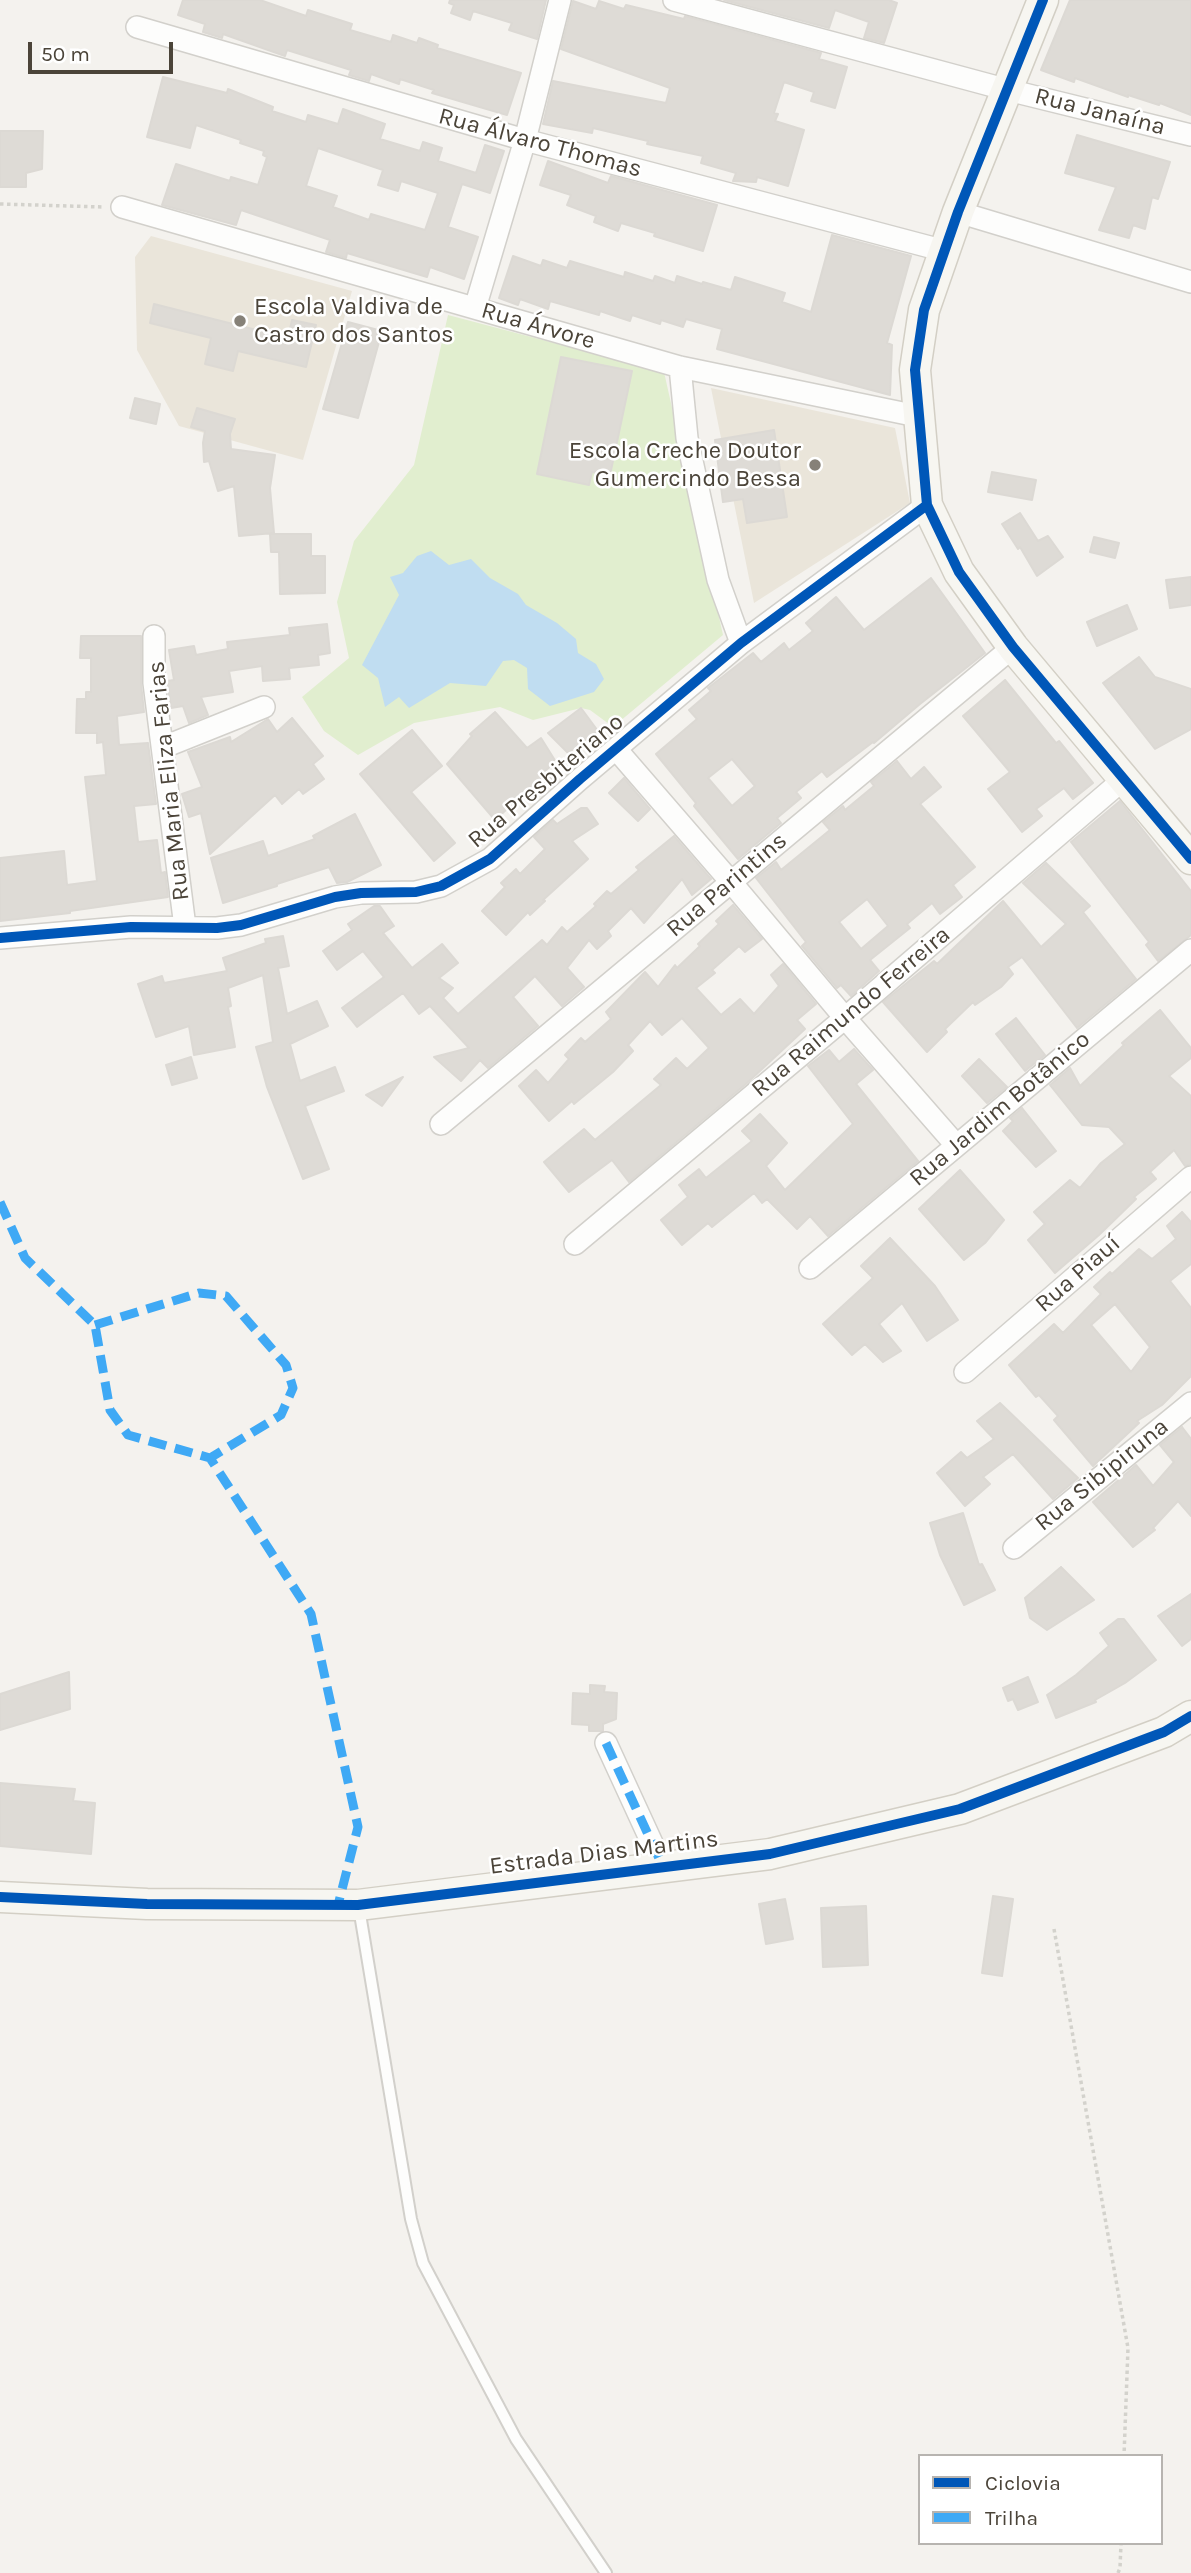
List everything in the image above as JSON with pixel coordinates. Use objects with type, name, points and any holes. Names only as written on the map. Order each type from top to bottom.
[{"type":"street","points":[[475,308],[525,140],[560,0]]},
{"type":"street","name":"Rua Janaína","points":[[674,0],[1008,90],[1191,135]]},
{"type":"street","points":[[1043,0],[958,212],[924,310],[915,370],[927,505],[959,572],[1013,647],[1191,859]]},
{"type":"street","name":"Rua Álvaro Thomas","points":[[137,27],[525,140],[945,251]]},
{"type":"street","name":"Rua Árvore","points":[[122,207],[680,367],[917,416]]},
{"type":"street","points":[[958,212],[1191,282]]},
{"type":"street","points":[[680,367],[690,451],[718,580],[741,643]]},
{"type":"street","name":"Rua Presbiteriano","points":[[0,938],[131,927],[217,928],[240,925],[335,897],[361,893],[416,892],[441,886],[490,859],[741,643],[927,505]]},
{"type":"street","name":"Rua Maria Eliza Farias","points":[[155,636],[154,683],[185,927]]},
{"type":"street","name":"Rua Parintins","points":[[442,1124],[1013,647]]},
{"type":"street","points":[[163,747],[264,707]]},
{"type":"street","points":[[616,749],[956,1145]]},
{"type":"street","name":"Rua Raimundo Ferreira","points":[[575,1244],[845,1018],[1125,778]]},
{"type":"street","name":"Rua Jardim Botânico","points":[[810,1268],[1191,950]]},
{"type":"street","name":"Rua Piauí","points":[[965,1371],[1191,1177]]},
{"type":"street","name":"Rua Sibipiruna","points":[[1014,1548],[1191,1403]]},
{"type":"street","name":"Estrada Dias Martins","points":[[0,1898],[147,1904],[358,1905],[770,1854],[960,1809],[1164,1732],[1191,1717]]},
{"type":"street","points":[[606,1743],[663,1867]]},
{"type":"lane","points":[[358,1905],[411,2219],[423,2263],[516,2439],[606,2573]]},
{"type":"path","points":[[0,204],[122,207]]},
{"type":"path","points":[[1054,1929],[1128,2348],[1124,2454]]},
{"type":"path","points":[[1118,2573],[1121,2545]]},
{"type":"shaded area","name":"Escola Valdiva de Castro dos Santos","points":[[151,236],[352,291],[303,460],[179,426],[137,350],[135,257]]},
{"type":"shaded area","name":"Escola Creche Doutor Gumercindo Bessa","points":[[711,388],[895,428],[910,503],[754,603]]},
{"type":"green space","points":[[448,315],[664,372],[723,635],[613,727],[590,710],[581,708],[533,720],[500,707],[414,723],[358,755],[324,731],[302,697],[349,658],[337,602],[354,541],[414,465]]},
{"type":"water","points":[[431,551],[449,565],[471,559],[490,578],[518,594],[526,605],[557,623],[576,639],[578,653],[596,664],[604,679],[594,692],[550,706],[528,689],[527,668],[514,660],[503,661],[486,686],[450,683],[409,708],[399,697],[385,707],[378,678],[362,665],[399,595],[390,577],[403,573],[417,556]]},
{"type":"building","points":[[183,0],[260,0],[306,16],[308,10],[352,24],[350,30],[391,42],[393,35],[417,43],[419,38],[438,45],[437,48],[521,73],[507,115],[432,93],[434,90],[400,79],[399,84],[371,74],[369,81],[349,75],[351,70],[287,50],[285,56],[223,34],[222,38],[203,32],[205,24],[178,15]]},
{"type":"building","points":[[450,0],[546,0],[537,39],[509,30],[512,23],[473,11],[470,20],[451,13],[454,5],[449,3]]},
{"type":"building","points":[[724,0],[889,0],[897,3],[884,43],[864,38],[869,22],[835,10],[829,28]]},
{"type":"building","points":[[1070,0],[1191,0],[1191,115],[1160,103],[1159,105],[1128,97],[1075,78],[1074,82],[1041,70]]},
{"type":"building","points":[[573,1],[596,9],[599,1],[624,9],[626,5],[684,19],[685,16],[821,53],[819,59],[847,67],[835,108],[811,101],[814,92],[784,82],[774,113],[778,114],[775,121],[804,130],[788,186],[757,177],[756,182],[733,181],[736,173],[701,163],[703,156],[647,144],[648,141],[593,128],[592,133],[543,124],[553,81],[666,103],[670,88],[561,49]]},
{"type":"building","points":[[163,77],[227,93],[228,89],[273,107],[272,111],[306,122],[308,115],[338,124],[343,109],[385,124],[380,139],[420,151],[423,142],[442,148],[438,161],[476,173],[485,145],[504,151],[490,193],[462,184],[448,227],[478,237],[464,279],[430,267],[427,277],[347,253],[346,258],[326,252],[330,240],[241,210],[236,225],[162,205],[176,164],[230,181],[231,177],[258,185],[267,157],[263,155],[264,151],[240,143],[241,140],[196,125],[190,148],[147,137]],"holes":[[[318,148],[383,170],[378,185],[398,191],[401,181],[438,193],[425,230],[371,214],[369,220],[333,207],[337,196],[306,186]]]},
{"type":"building","points":[[0,131],[43,131],[42,169],[26,173],[26,187],[0,187]]},
{"type":"building","points":[[1077,135],[1170,162],[1158,199],[1152,197],[1145,229],[1133,225],[1129,238],[1099,230],[1116,187],[1065,173]]},
{"type":"building","points":[[548,161],[608,183],[611,176],[717,205],[703,251],[621,223],[618,231],[594,222],[596,216],[567,205],[571,195],[540,185]]},
{"type":"building","points":[[832,235],[911,256],[887,343],[892,345],[890,395],[717,349],[722,329],[686,319],[683,327],[661,320],[660,324],[632,315],[630,321],[600,311],[599,315],[550,301],[548,309],[520,299],[518,305],[499,298],[513,256],[541,266],[543,260],[567,268],[570,261],[624,277],[625,272],[653,281],[655,276],[675,283],[677,276],[731,290],[735,277],[785,293],[782,302],[811,312]]},
{"type":"building","points":[[154,304],[288,338],[292,320],[316,325],[306,367],[238,351],[233,371],[205,364],[211,338],[150,323]]},
{"type":"building","points":[[348,322],[382,331],[358,418],[323,409]]},
{"type":"building","points":[[561,357],[632,371],[610,475],[592,472],[589,485],[537,474]]},
{"type":"building","points":[[135,398],[160,404],[156,424],[130,418]]},
{"type":"building","points":[[197,408],[235,419],[230,434],[231,449],[275,455],[270,488],[274,533],[239,536],[234,486],[218,491],[209,461],[204,462],[205,431],[191,427]]},
{"type":"building","points":[[774,430],[787,517],[747,523],[743,499],[723,502],[715,440]]},
{"type":"building","points":[[992,472],[1036,480],[1032,500],[988,492]]},
{"type":"building","points":[[1020,513],[1038,541],[1048,536],[1063,557],[1037,576],[1002,524]]},
{"type":"building","points":[[270,534],[311,534],[311,556],[325,556],[325,593],[280,594],[279,552],[271,552]]},
{"type":"building","points":[[1094,537],[1119,543],[1115,558],[1090,552]]},
{"type":"building","points":[[1191,577],[1191,605],[1170,608],[1166,580]]},
{"type":"building","points":[[931,578],[985,653],[874,743],[827,777],[822,771],[796,792],[801,798],[777,818],[781,823],[738,859],[656,754],[697,719],[689,710],[711,691],[708,688],[753,653],[761,662],[784,643],[789,650],[813,631],[806,623],[836,597],[864,630]],"holes":[[[732,759],[755,786],[732,806],[708,778]]]},
{"type":"building","points":[[1127,605],[1137,629],[1097,646],[1087,622]]},
{"type":"building","points":[[327,624],[330,653],[318,655],[319,665],[289,668],[290,679],[263,681],[262,666],[229,671],[233,692],[201,697],[208,715],[189,723],[183,706],[171,708],[167,681],[174,680],[169,650],[194,646],[196,655],[228,649],[227,642],[290,635],[289,628]]},
{"type":"building","points":[[81,636],[141,636],[144,712],[117,716],[119,745],[148,743],[156,804],[134,806],[138,842],[157,840],[161,873],[165,872],[168,897],[0,921],[0,858],[64,851],[67,885],[97,881],[85,777],[106,775],[103,742],[97,743],[97,733],[76,733],[77,699],[86,699],[86,692],[91,692],[91,658],[80,658]]},
{"type":"building","points":[[1139,657],[1155,677],[1191,689],[1191,729],[1155,749],[1103,683]]},
{"type":"building","points":[[1005,680],[1056,743],[1059,741],[1093,783],[1073,799],[1064,788],[1036,809],[1042,816],[1022,832],[988,789],[1010,772],[963,716]]},
{"type":"building","points":[[581,708],[598,731],[568,753],[548,733]]},
{"type":"building","points":[[495,712],[527,748],[541,738],[556,762],[546,770],[556,781],[539,795],[531,787],[495,820],[447,764],[472,736],[470,734]]},
{"type":"building","points":[[292,718],[323,756],[313,764],[324,779],[303,794],[299,789],[282,804],[275,795],[210,854],[201,813],[189,817],[182,794],[202,787],[188,752],[230,737],[231,742],[268,719],[277,732]]},
{"type":"building","points":[[412,730],[442,766],[411,792],[455,843],[434,861],[360,774]]},
{"type":"building","points":[[897,761],[911,779],[924,767],[941,787],[920,804],[975,867],[953,885],[962,897],[940,914],[932,903],[907,924],[910,928],[870,960],[879,971],[851,996],[841,985],[837,988],[802,946],[806,942],[756,878],[776,862],[781,870],[830,830],[823,822],[843,806],[845,810],[874,786],[871,782]],"holes":[[[867,899],[888,926],[861,949],[839,922]]]},
{"type":"building","points":[[624,778],[650,809],[638,821],[609,793]]},
{"type":"building","points":[[1120,801],[1191,891],[1191,935],[1158,961],[1146,945],[1149,942],[1071,842]]},
{"type":"building","points":[[581,808],[587,808],[598,824],[572,841],[588,859],[506,935],[482,911],[505,887],[501,883],[516,869],[520,874],[545,849],[534,837],[553,820],[557,824]]},
{"type":"building","points":[[355,814],[381,865],[347,882],[337,883],[329,867],[223,903],[211,858],[263,841],[268,856],[315,839],[313,836]]},
{"type":"building","points":[[674,836],[711,879],[692,895],[682,879],[644,923],[631,908],[608,931],[611,936],[597,949],[589,940],[567,968],[584,987],[562,1006],[535,976],[513,997],[538,1026],[488,1068],[480,1060],[461,1081],[434,1057],[469,1048],[430,1006],[419,1014],[403,993],[357,1027],[342,1008],[384,977],[363,951],[337,970],[323,951],[352,930],[348,924],[374,906],[380,906],[394,926],[383,933],[412,968],[442,944],[458,963],[439,978],[453,988],[443,998],[458,1014],[542,940],[547,945],[562,927],[567,932],[596,906],[594,904],[607,891],[611,894],[639,870],[636,867]]},
{"type":"building","points":[[1046,863],[1090,906],[1083,912],[1136,979],[1077,1028],[1022,957],[1008,967],[1013,974],[1001,987],[975,1005],[973,1002],[945,1029],[947,1032],[927,1052],[883,1002],[934,961],[937,964],[1003,901],[1041,947],[1066,924],[1023,883]]},
{"type":"building","points":[[733,905],[762,939],[745,952],[739,946],[712,970],[715,973],[696,988],[721,1015],[740,999],[754,1014],[779,986],[771,975],[783,964],[816,1004],[797,1020],[805,1029],[747,1083],[629,1182],[612,1160],[569,1192],[544,1162],[584,1129],[595,1140],[661,1085],[654,1079],[676,1058],[687,1069],[709,1048],[682,1018],[662,1035],[650,1021],[628,1045],[633,1051],[613,1072],[549,1121],[519,1086],[536,1070],[548,1083],[569,1059],[565,1055],[581,1038],[585,1042],[611,1019],[606,1012],[645,972],[658,987],[675,965],[677,968],[700,946],[698,944],[719,924],[716,921]]},
{"type":"building","points":[[283,936],[289,966],[278,968],[287,1014],[317,1001],[328,1026],[290,1044],[300,1081],[335,1067],[344,1091],[305,1106],[329,1169],[303,1179],[267,1087],[256,1047],[273,1042],[263,975],[228,988],[231,1006],[228,1007],[235,1047],[194,1055],[189,1026],[156,1037],[138,984],[162,976],[164,983],[227,971],[223,958],[266,943],[265,939]]},
{"type":"building","points":[[1160,1010],[1191,1048],[1191,1058],[1169,1076],[1191,1096],[1191,1164],[1185,1166],[1174,1150],[1150,1172],[1156,1179],[1134,1197],[1136,1199],[1099,1235],[1055,1273],[1028,1240],[1045,1224],[1034,1212],[1070,1180],[1080,1188],[1101,1163],[1125,1144],[1109,1127],[1082,1125],[1050,1085],[1070,1068],[1080,1086],[1124,1045],[1122,1043]]},
{"type":"building","points":[[1016,1018],[1045,1055],[1025,1071],[996,1034]]},
{"type":"building","points":[[854,1049],[873,1070],[856,1084],[918,1161],[828,1236],[810,1216],[797,1229],[767,1199],[762,1203],[754,1193],[712,1227],[708,1223],[682,1245],[661,1220],[688,1197],[679,1185],[699,1169],[706,1178],[752,1141],[742,1131],[760,1114],[787,1143],[766,1166],[785,1190],[853,1124],[808,1066],[829,1050],[839,1062]]},
{"type":"building","points":[[191,1057],[197,1078],[172,1085],[166,1065]]},
{"type":"building","points":[[979,1059],[1007,1087],[987,1103],[962,1076]]},
{"type":"building","points":[[403,1077],[382,1106],[366,1095]]},
{"type":"building","points":[[1022,1108],[1056,1151],[1036,1167],[1003,1131],[1013,1121],[1010,1118]]},
{"type":"building","points":[[960,1170],[1004,1220],[985,1243],[964,1260],[919,1209]]},
{"type":"building","points":[[1182,1212],[1191,1222],[1191,1264],[1170,1281],[1191,1308],[1191,1376],[1162,1405],[1137,1421],[1139,1423],[1093,1466],[1054,1420],[1058,1416],[1039,1395],[1036,1397],[1009,1365],[1054,1324],[1063,1333],[1101,1294],[1094,1287],[1139,1249],[1152,1259],[1176,1239],[1167,1226]],"holes":[[[1115,1304],[1150,1347],[1131,1372],[1091,1325]]]},
{"type":"building","points":[[890,1238],[935,1286],[958,1320],[927,1341],[902,1303],[879,1324],[901,1351],[883,1362],[865,1344],[852,1355],[823,1324],[873,1278],[861,1266]]},
{"type":"building","points":[[1000,1403],[1078,1478],[1053,1499],[1013,1454],[983,1477],[990,1484],[965,1506],[937,1473],[961,1452],[967,1458],[994,1439],[977,1421]]},
{"type":"building","points":[[1182,1427],[1191,1439],[1191,1516],[1178,1501],[1153,1528],[1155,1530],[1133,1547],[1093,1502],[1136,1465],[1153,1486],[1174,1462],[1160,1445]]},
{"type":"building","points":[[963,1513],[979,1565],[982,1564],[995,1590],[964,1605],[940,1555],[930,1523]]},
{"type":"building","points":[[1061,1567],[1094,1600],[1047,1630],[1030,1618],[1025,1598]]},
{"type":"building","points":[[1191,1594],[1191,1639],[1182,1646],[1158,1616]]},
{"type":"building","points":[[1118,1619],[1124,1619],[1156,1660],[1125,1683],[1095,1700],[1096,1702],[1056,1718],[1047,1695],[1076,1675],[1109,1646],[1100,1633]]},
{"type":"building","points":[[69,1672],[70,1709],[0,1730],[0,1694]]},
{"type":"building","points":[[1028,1677],[1038,1702],[1018,1710],[1013,1699],[1008,1701],[1003,1688]]},
{"type":"building","points":[[590,1685],[605,1686],[604,1692],[617,1693],[616,1719],[603,1724],[603,1731],[589,1731],[589,1725],[572,1724],[573,1693],[590,1694]]},
{"type":"building","points":[[0,1783],[75,1789],[73,1801],[95,1803],[91,1854],[0,1846]]},
{"type":"building","points":[[993,1896],[1013,1899],[1002,1976],[982,1973]]},
{"type":"building","points":[[785,1899],[793,1939],[766,1944],[759,1904]]},
{"type":"building","points":[[866,1906],[868,1965],[823,1967],[821,1908]]},
{"type":"marked path","points":[[0,1202],[25,1258],[95,1325],[110,1410],[128,1435],[210,1458],[311,1614],[358,1827],[338,1905]]},
{"type":"marked path","points":[[95,1325],[199,1293],[226,1296],[286,1365],[293,1388],[281,1415],[210,1458]]},
{"type":"marked path","points":[[606,1743],[663,1867]]},
{"type":"cycle path","points":[[1043,0],[958,212],[924,310],[915,370],[927,505],[959,572],[1013,647],[1191,859]]},
{"type":"cycle path","points":[[0,938],[131,927],[217,928],[241,925],[335,897],[361,893],[416,892],[441,886],[490,859],[741,643],[927,505]]},
{"type":"cycle path","points":[[0,1897],[147,1904],[358,1905],[770,1854],[960,1809],[1164,1732],[1191,1716]]},
{"type":"place","name":"Escola Valdiva de Castro dos Santos","points":[[240,321]]},
{"type":"place","name":"Escola Creche Doutor Gumercindo Bessa","points":[[815,465]]}]
